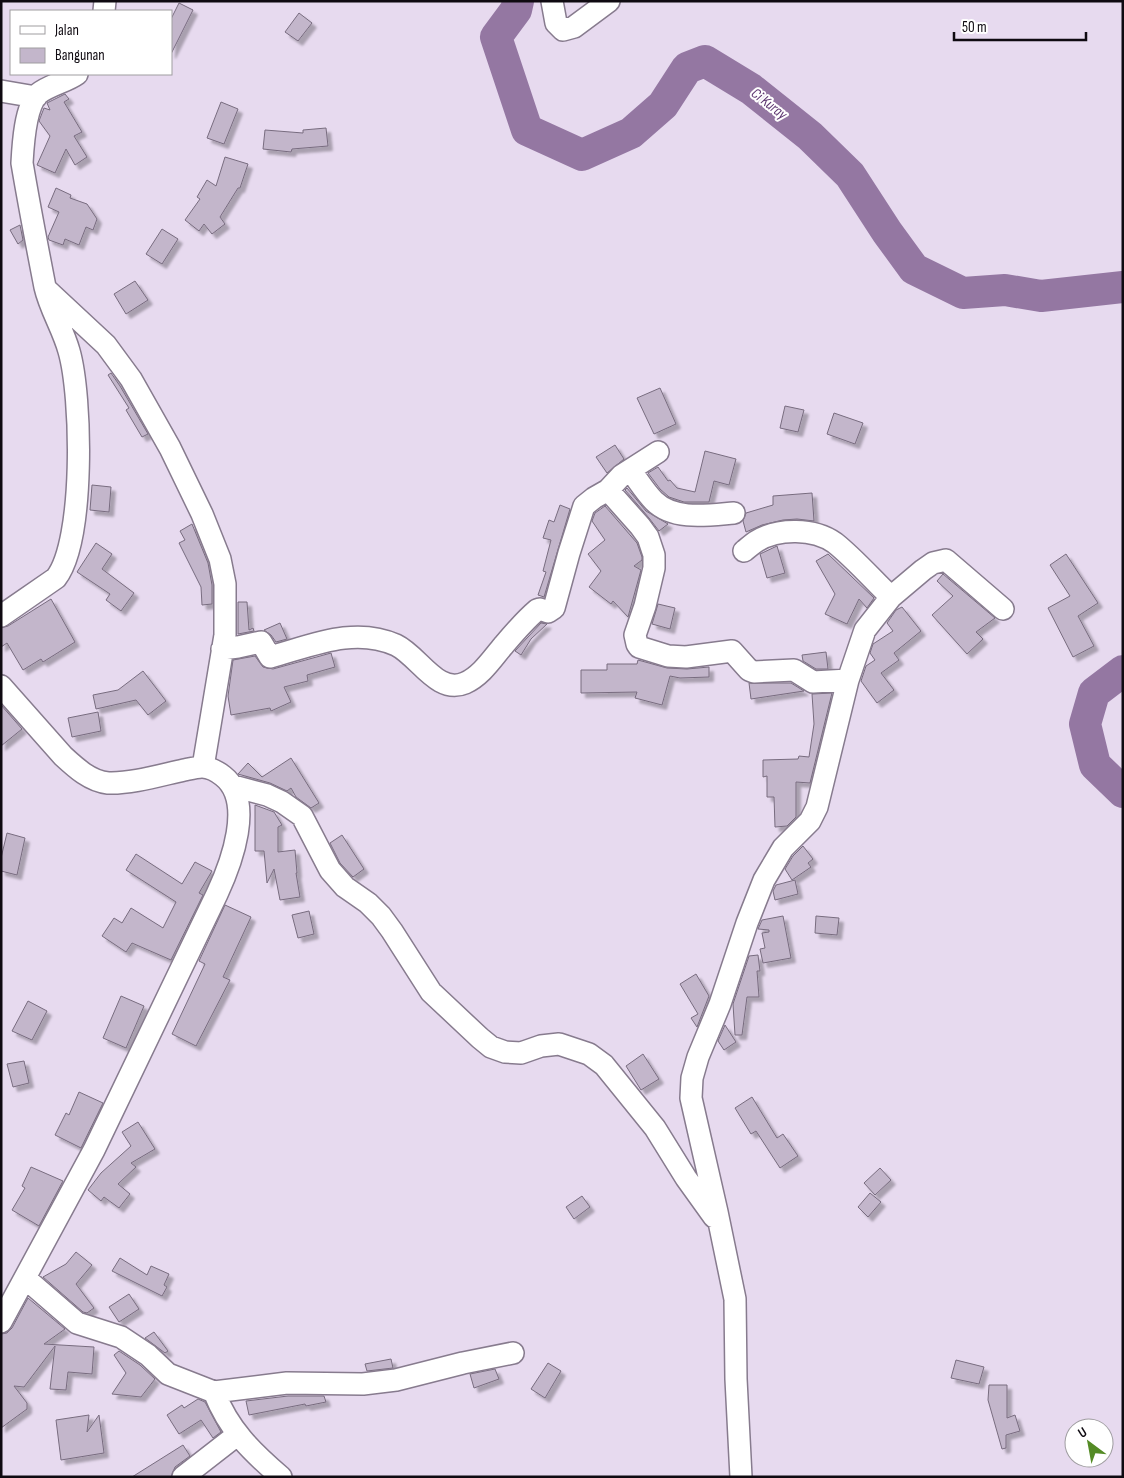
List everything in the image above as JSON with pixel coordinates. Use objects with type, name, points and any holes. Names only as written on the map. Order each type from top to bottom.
[{"type":"street","points":[[552,1],[556,23],[563,30],[574,27],[609,1]]},
{"type":"street","points":[[1,616],[56,578],[62,570],[72,532],[78,484],[77,408],[73,368],[69,350],[46,289],[22,163],[30,105],[39,94],[75,75]]},
{"type":"street","points":[[1,91],[36,97]]},
{"type":"street","points":[[46,289],[90,329],[118,360],[131,379],[170,448],[202,514],[220,558],[226,596],[225,635],[203,767]]},
{"type":"street","points":[[222,649],[238,648],[260,642],[270,657],[335,638],[376,638],[398,646],[419,661],[444,684],[451,686],[462,684],[473,679],[481,672],[520,626],[537,610],[548,612],[554,608],[584,506],[608,490],[617,479],[658,452]]},
{"type":"street","points":[[630,470],[654,501],[672,512],[699,516],[734,514]]},
{"type":"street","points":[[608,490],[644,531],[654,555],[654,568],[645,606],[635,635],[635,641],[639,647],[668,656],[686,657],[708,656],[732,651],[749,670],[754,672],[794,670],[813,682],[848,680]]},
{"type":"street","points":[[744,551],[757,541],[774,534],[790,532],[816,534],[835,543],[892,597]]},
{"type":"street","points":[[741,1477],[736,1379],[735,1299],[691,1098],[692,1078],[698,1057],[720,1004],[742,937],[764,880],[783,848],[810,821],[817,807],[848,680],[866,630],[892,597],[923,570],[933,564],[946,560],[1003,609]]},
{"type":"street","points":[[1,686],[63,756],[89,777],[108,782],[126,781],[203,767],[219,773],[233,786],[267,795],[282,802],[302,816],[330,870],[345,887],[368,903],[392,930],[431,992],[491,1047],[505,1052],[521,1053],[541,1046],[559,1044],[590,1054],[604,1065],[655,1128],[686,1178],[720,1224]]},
{"type":"street","points":[[1,1322],[94,1150],[229,868],[238,833],[238,808],[233,786]]},
{"type":"street","points":[[25,1278],[77,1323],[120,1336],[148,1355],[168,1374],[214,1392],[287,1383],[363,1384],[396,1380],[513,1353]]},
{"type":"street","points":[[214,1392],[226,1419],[237,1435],[281,1477]]},
{"type":"street","points":[[183,1477],[200,1466],[237,1435]]},
{"type":"building","points":[[179,3],[193,10],[172,52],[172,17]]},
{"type":"building","points":[[299,13],[312,23],[298,41],[285,32]]},
{"type":"building","points":[[65,94],[69,99],[64,102],[82,132],[74,136],[87,157],[75,165],[66,149],[55,173],[37,165],[50,136],[39,121],[44,108],[50,110],[47,103]]},
{"type":"building","points":[[221,102],[238,109],[224,144],[207,138]]},
{"type":"building","points":[[326,128],[328,146],[292,149],[291,152],[263,149],[265,130],[303,133],[303,130]]},
{"type":"building","points":[[225,157],[248,164],[240,188],[238,188],[220,217],[225,224],[212,234],[204,224],[199,231],[185,220],[200,199],[197,197],[207,180],[216,186]]},
{"type":"building","points":[[56,188],[71,195],[70,198],[87,204],[97,219],[93,230],[86,227],[79,245],[65,239],[63,245],[49,240],[48,237],[59,212],[48,207]]},
{"type":"building","points":[[20,225],[23,240],[18,244],[10,230]]},
{"type":"building","points":[[162,229],[178,239],[162,264],[146,254]]},
{"type":"building","points":[[135,281],[148,300],[126,314],[114,294]]},
{"type":"building","points":[[111,373],[148,434],[142,437],[126,410],[129,408],[108,375]]},
{"type":"building","points":[[660,388],[676,424],[654,434],[637,398]]},
{"type":"building","points":[[785,406],[804,410],[798,432],[780,428]]},
{"type":"building","points":[[834,413],[863,423],[855,444],[827,434]]},
{"type":"building","points":[[615,445],[624,459],[607,473],[596,457]]},
{"type":"building","points":[[705,451],[736,459],[729,485],[714,481],[709,502],[684,502],[669,497],[660,489],[648,473],[658,467],[668,481],[670,480],[677,488],[695,492]]},
{"type":"building","points":[[92,485],[111,487],[109,512],[90,510]]},
{"type":"building","points":[[627,488],[646,511],[668,524],[659,531],[625,490]]},
{"type":"building","points":[[812,493],[814,521],[783,520],[762,525],[746,532],[743,521],[746,513],[773,505],[773,496]]},
{"type":"building","points":[[560,505],[570,509],[544,597],[538,595],[546,572],[543,571],[551,540],[543,538],[549,520],[554,522]]},
{"type":"building","points":[[605,506],[637,543],[642,557],[642,560],[634,566],[641,570],[628,617],[613,601],[611,604],[589,587],[601,571],[588,554],[605,540],[592,521],[595,513]]},
{"type":"building","points":[[192,524],[208,563],[212,585],[212,604],[202,605],[201,587],[179,543],[185,540],[180,531]]},
{"type":"building","points":[[96,543],[112,554],[102,569],[134,593],[121,611],[106,600],[110,594],[77,572]]},
{"type":"building","points":[[777,546],[785,573],[767,578],[760,554]]},
{"type":"building","points":[[828,554],[874,598],[867,608],[859,599],[847,624],[825,614],[835,594],[816,561]]},
{"type":"building","points":[[1066,554],[1098,603],[1078,616],[1094,646],[1073,657],[1048,608],[1070,596],[1050,565]]},
{"type":"building","points":[[943,574],[995,618],[976,632],[983,639],[967,654],[932,615],[953,596],[937,581]]},
{"type":"building","points":[[51,599],[75,642],[43,662],[41,659],[23,670],[7,643],[1,647],[1,628],[8,626]]},
{"type":"building","points":[[238,602],[247,602],[249,630],[253,628],[254,631],[238,634]]},
{"type":"building","points":[[658,604],[675,608],[670,629],[652,624]]},
{"type":"building","points":[[902,607],[921,631],[894,653],[899,660],[881,673],[894,690],[877,703],[861,681],[866,666],[875,660],[870,653],[873,644],[893,631],[887,623],[896,610]]},
{"type":"building","points":[[280,623],[287,639],[276,642],[264,630]]},
{"type":"building","points":[[541,623],[547,624],[531,639],[521,655],[515,651]]},
{"type":"building","points":[[826,652],[828,669],[816,669],[803,661],[802,655]]},
{"type":"building","points":[[331,653],[335,667],[307,675],[308,681],[284,687],[291,702],[271,711],[270,708],[231,715],[228,696],[233,660],[255,656],[263,667],[273,669]]},
{"type":"building","points":[[638,660],[667,668],[709,667],[709,677],[680,678],[670,676],[662,705],[635,698],[637,692],[581,693],[581,670],[607,670],[607,664],[637,664]]},
{"type":"building","points":[[143,671],[166,701],[148,715],[136,700],[96,709],[93,695],[118,690]]},
{"type":"building","points":[[749,683],[791,683],[804,691],[751,699]]},
{"type":"building","points":[[832,693],[810,783],[796,782],[796,817],[787,826],[775,827],[774,797],[767,797],[767,776],[763,777],[763,760],[798,759],[799,756],[809,757],[814,724],[812,694]]},
{"type":"building","points":[[1,705],[22,729],[1,746]]},
{"type":"building","points":[[98,712],[101,731],[72,737],[68,718]]},
{"type":"building","points":[[291,758],[319,803],[311,808],[296,797],[291,788],[287,791],[270,783],[238,774],[248,763],[262,777]]},
{"type":"building","points":[[255,805],[274,812],[282,825],[278,827],[278,852],[295,850],[300,897],[280,900],[274,869],[267,883],[264,851],[255,851]]},
{"type":"building","points":[[7,833],[25,838],[17,875],[1,871],[1,858]]},
{"type":"building","points":[[342,835],[364,869],[353,877],[340,863],[330,843]]},
{"type":"building","points":[[803,846],[813,859],[808,863],[811,867],[792,880],[785,869],[793,856]]},
{"type":"building","points":[[136,854],[182,884],[195,862],[212,871],[199,893],[203,895],[171,960],[132,943],[126,952],[102,936],[114,918],[122,923],[131,908],[163,928],[176,902],[126,870]]},
{"type":"building","points":[[795,880],[798,894],[775,900],[773,891],[776,885]]},
{"type":"building","points":[[225,905],[251,917],[223,977],[230,980],[196,1046],[172,1034],[205,964],[199,961]]},
{"type":"building","points":[[309,911],[314,934],[298,938],[292,915]]},
{"type":"building","points":[[783,916],[791,958],[763,963],[760,949],[765,948],[762,933],[769,932],[769,930],[758,929],[762,920]]},
{"type":"building","points":[[816,916],[839,918],[837,935],[815,933]]},
{"type":"building","points":[[758,955],[760,971],[757,971],[759,997],[747,997],[742,1035],[735,1035],[733,1004],[749,956]]},
{"type":"building","points":[[696,974],[709,996],[697,1027],[691,1018],[698,1014],[680,984]]},
{"type":"building","points":[[121,996],[144,1006],[126,1048],[103,1038]]},
{"type":"building","points":[[28,1001],[47,1011],[32,1040],[12,1031]]},
{"type":"building","points":[[725,1025],[736,1042],[724,1050],[718,1041]]},
{"type":"building","points":[[643,1054],[659,1079],[641,1090],[626,1066]]},
{"type":"building","points":[[24,1061],[29,1083],[13,1087],[7,1064]]},
{"type":"building","points":[[79,1092],[103,1103],[81,1148],[55,1135],[66,1113],[69,1115]]},
{"type":"building","points":[[752,1097],[777,1138],[783,1134],[798,1156],[780,1168],[756,1131],[751,1134],[735,1108]]},
{"type":"building","points":[[138,1122],[155,1149],[131,1163],[136,1167],[118,1184],[130,1194],[119,1208],[104,1197],[101,1201],[88,1190],[101,1173],[131,1146],[122,1132]]},
{"type":"building","points":[[31,1167],[63,1181],[39,1226],[12,1210],[25,1188],[22,1186]]},
{"type":"building","points":[[880,1168],[891,1180],[875,1195],[864,1183]]},
{"type":"building","points":[[870,1193],[881,1202],[868,1217],[858,1207]]},
{"type":"building","points":[[582,1196],[590,1207],[574,1219],[566,1207]]},
{"type":"building","points":[[76,1252],[92,1265],[76,1284],[94,1308],[87,1313],[83,1312],[43,1277],[66,1264]]},
{"type":"building","points":[[120,1258],[147,1275],[151,1266],[169,1274],[164,1285],[167,1287],[162,1296],[112,1271]]},
{"type":"building","points":[[129,1294],[139,1309],[119,1322],[109,1307]]},
{"type":"building","points":[[28,1298],[65,1329],[44,1344],[94,1347],[92,1374],[68,1372],[66,1390],[50,1389],[55,1346],[24,1387],[14,1386],[27,1403],[27,1409],[1,1428],[1,1334],[7,1333],[12,1328]]},
{"type":"building","points":[[154,1332],[168,1351],[165,1353],[145,1338]]},
{"type":"building","points":[[119,1351],[140,1365],[155,1379],[141,1397],[112,1394],[126,1373],[114,1355]]},
{"type":"building","points":[[391,1359],[393,1368],[367,1371],[365,1364]]},
{"type":"building","points":[[956,1360],[984,1367],[979,1384],[951,1378]]},
{"type":"building","points":[[548,1363],[561,1371],[545,1398],[531,1389]]},
{"type":"building","points":[[495,1369],[499,1379],[474,1388],[470,1374]]},
{"type":"building","points":[[989,1385],[1007,1385],[1007,1418],[1015,1415],[1020,1431],[1006,1435],[1006,1448],[1002,1449],[988,1400]]},
{"type":"building","points":[[288,1396],[324,1396],[326,1402],[306,1406],[305,1404],[249,1415],[246,1401]]},
{"type":"building","points":[[198,1399],[205,1402],[221,1432],[213,1438],[201,1420],[179,1434],[167,1415],[182,1405],[184,1408]]},
{"type":"building","points":[[89,1415],[87,1432],[99,1415],[104,1453],[61,1460],[56,1420]]},
{"type":"building","points":[[183,1445],[190,1456],[175,1467],[171,1477],[132,1477]]},
{"type":"waterway","name":"Ci Kuray","points":[[518,1],[516,10],[496,37],[527,130],[582,155],[631,133],[663,105],[687,68],[705,61],[751,89],[810,136],[850,175],[914,269],[963,293],[1005,290],[1041,296],[1123,287]]},
{"type":"waterway","name":"Ci Kuray","points":[[1123,671],[1094,693],[1085,724],[1095,765],[1123,792]]}]
